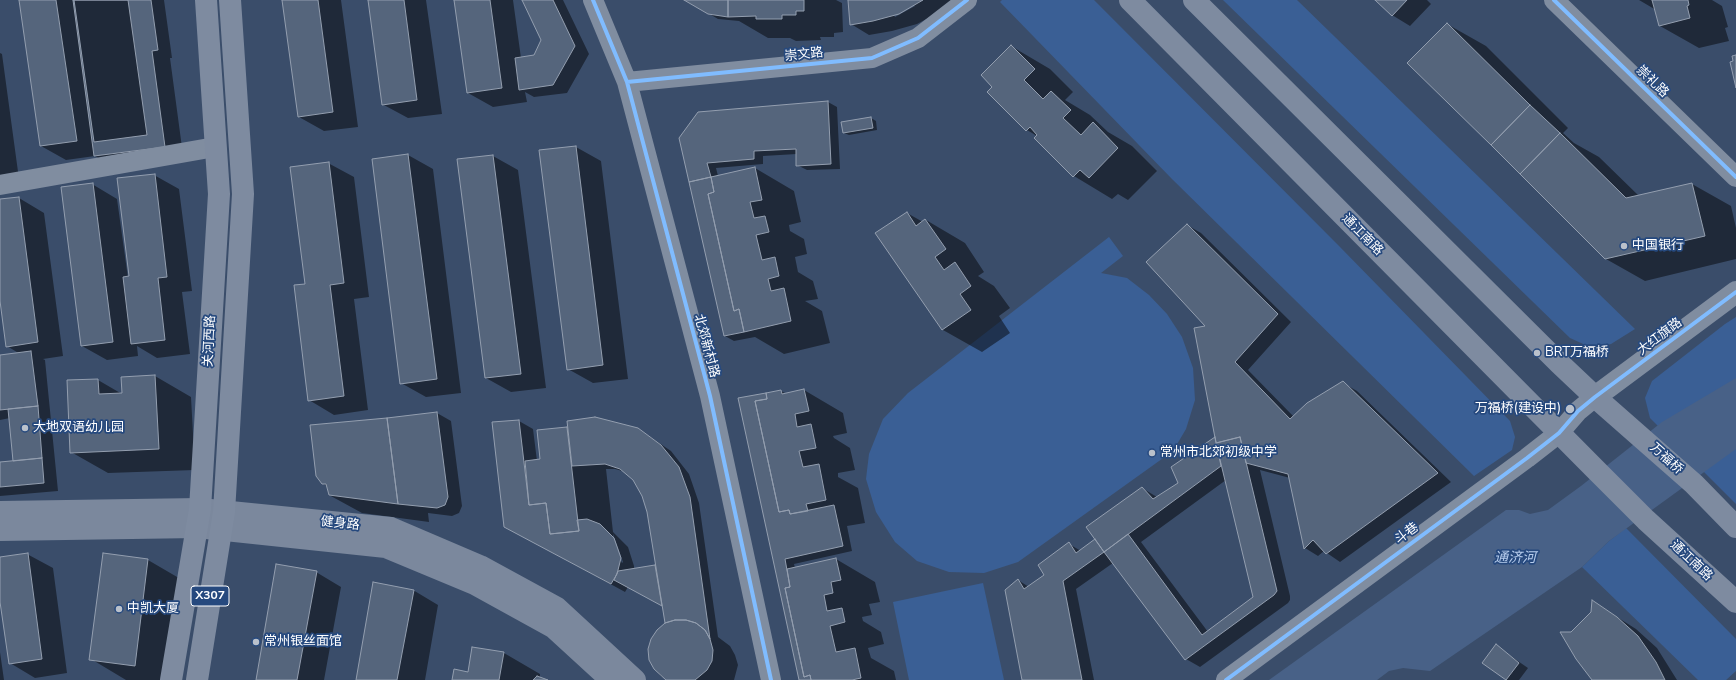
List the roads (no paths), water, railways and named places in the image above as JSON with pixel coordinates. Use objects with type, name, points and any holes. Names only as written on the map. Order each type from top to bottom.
[{"type":"main road","name":"关河西路","points":[[171,680],[198,518],[219,194],[206,0]]},
{"type":"main road","name":"关河西路","points":[[197,680],[223,521],[242,194],[230,0]]},
{"type":"main road","name":"通江南路","points":[[1130,0],[1646,520],[1736,602]]},
{"type":"main road","points":[[1194,0],[1595,397]]},
{"type":"main road","name":"万福桥","points":[[1595,397],[1694,484],[1736,528]]},
{"type":"main road","name":"健身路","points":[[0,512],[198,518],[386,547],[475,584],[553,627],[611,680]]},
{"type":"main road","name":"健身路","points":[[0,530],[198,518]]},
{"type":"main road","name":"健身路","points":[[223,521],[391,528],[480,566],[557,608],[635,680]]},
{"type":"street","name":"北郊新村路","points":[[593,0],[627,82],[710,396],[771,680]]},
{"type":"street","name":"崇文路","points":[[627,82],[872,58],[918,38],[967,0]]},
{"type":"street","name":"崇礼路","points":[[1554,0],[1736,177]]},
{"type":"street","points":[[0,185],[215,147]]},
{"type":"street","name":"大红旗路","points":[[1595,397],[1736,292]]},
{"type":"street","name":"斗巷","points":[[1226,680],[1559,433],[1578,411],[1595,397]]},
{"type":"water","name":"通济河","points":[[1736,378],[1736,449],[1609,541],[1582,567],[1430,671],[1403,668],[1389,671],[1377,680],[1269,680],[1506,510],[1519,510],[1530,514],[1548,510],[1662,422]]},
{"type":"place","name":"中国银行","points":[[1624,246]]},
{"type":"place","name":"BRT万福桥","points":[[1537,353]]},
{"type":"place","name":"万福桥(建设中)","points":[[1570,409]]},
{"type":"place","name":"大地双语幼儿园","points":[[25,428]]},
{"type":"place","name":"常州市北郊初级中学","points":[[1152,453]]},
{"type":"place","name":"中凯大厦","points":[[119,609]]},
{"type":"place","name":"常州银丝面馆","points":[[256,642]]}]
